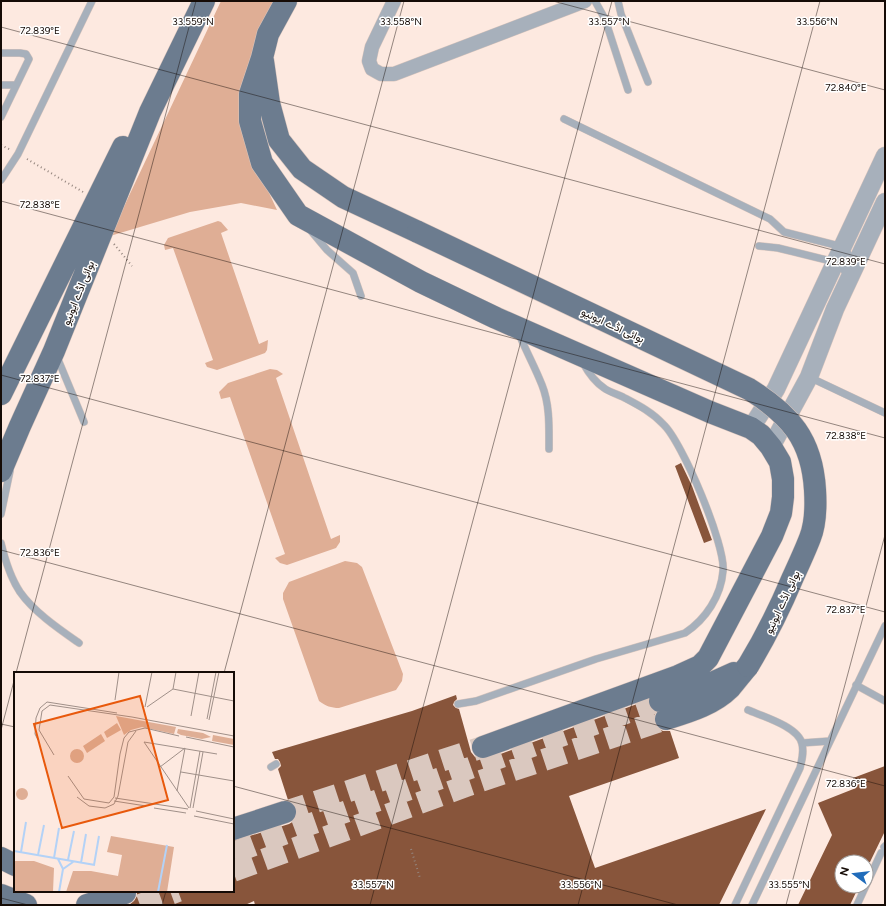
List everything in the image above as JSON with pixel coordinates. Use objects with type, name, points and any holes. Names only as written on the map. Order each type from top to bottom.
[{"type":"main road","name":"ہوائی اڈے ایونیو","points":[[1,471],[54,351],[150,112],[204,1]]},
{"type":"main road","name":"ہوائی اڈے ایونیو","points":[[286,1],[268,34],[250,94],[250,121],[262,164],[298,215],[421,282],[710,412],[752,428]]},
{"type":"main road","name":"ہوائی اڈے ایونیو","points":[[262,58],[269,103],[279,140],[302,169],[343,197],[749,389],[779,410],[805,444],[812,464],[815,479],[815,519],[810,538],[764,640],[748,666],[730,687],[719,697],[705,705],[663,710]]},
{"type":"main road","name":"ہوائی اڈے ایونیو","points":[[1,394],[125,143],[150,112]]},
{"type":"main road","points":[[483,747],[678,676],[700,666],[708,658],[772,536],[780,513],[783,497],[783,479],[780,462],[771,447],[761,435],[752,428]]},
{"type":"main road","points":[[234,829],[285,812]]},
{"type":"main road","points":[[1,858],[14,864]]},
{"type":"main road","points":[[87,905],[125,893]]},
{"type":"main road","points":[[1,895],[26,905]]},
{"type":"street","points":[[394,1],[372,48],[369,61],[372,69],[381,74],[394,74],[585,1]]},
{"type":"street","points":[[752,428],[776,389],[885,156]]},
{"type":"street","points":[[771,447],[809,377],[835,309],[884,203],[866,195]]},
{"type":"lane","points":[[1,180],[18,154],[92,1]]},
{"type":"lane","points":[[596,1],[605,19],[628,90]]},
{"type":"lane","points":[[618,1],[621,14],[648,82]]},
{"type":"lane","points":[[1,53],[26,54],[29,59],[1,117]]},
{"type":"lane","points":[[1,86],[16,86]]},
{"type":"lane","points":[[564,119],[770,219],[784,232],[839,254],[853,269]]},
{"type":"lane","points":[[298,215],[327,250],[353,273],[361,296]]},
{"type":"lane","points":[[759,246],[839,254],[853,269]]},
{"type":"lane","points":[[516,326],[526,353],[542,385],[548,406],[549,449]]},
{"type":"lane","points":[[54,351],[84,422]]},
{"type":"lane","points":[[458,704],[476,701],[596,659],[685,633],[697,626],[706,615],[714,602],[721,582],[724,570],[723,558],[718,539],[697,485],[678,444],[665,425],[653,414],[604,388],[589,373],[577,353]]},
{"type":"lane","points":[[809,377],[885,413]]},
{"type":"lane","points":[[1,514],[20,426]]},
{"type":"lane","points":[[1,543],[7,566],[15,584],[29,603],[57,627],[79,643]]},
{"type":"lane","points":[[752,905],[885,626]]},
{"type":"lane","points":[[856,685],[885,701]]},
{"type":"lane","points":[[735,905],[800,768],[803,755],[802,743],[797,734],[792,730],[748,710]]},
{"type":"lane","points":[[802,743],[830,741]]},
{"type":"lane","points":[[857,905],[884,849]]},
{"type":"path","points":[[1,145],[97,200]]},
{"type":"path","points":[[115,245],[132,266]]},
{"type":"path","points":[[411,850],[420,878]]},
{"type":"shaded area","points":[[221,1],[279,1],[254,51],[265,184],[277,210],[241,203],[190,212],[110,236]]},
{"type":"shaded area","points":[[218,221],[221,222],[228,230],[221,233],[259,344],[268,340],[267,350],[265,353],[217,370],[207,367],[205,363],[213,360],[173,248],[165,250],[164,245],[168,238]]},
{"type":"shaded area","points":[[270,369],[277,370],[283,374],[276,378],[331,539],[340,535],[340,542],[336,548],[287,565],[280,563],[275,558],[285,554],[230,397],[221,399],[219,392],[228,383]]},
{"type":"shaded area","points":[[345,561],[357,563],[362,567],[403,674],[402,681],[396,690],[336,708],[319,701],[283,599],[283,593],[289,582]]},
{"type":"building","points":[[681,463],[692,486],[712,540],[704,543],[675,466]]},
{"type":"building","points":[[456,695],[457,699],[453,705],[459,709],[471,752],[475,757],[487,759],[648,700],[648,705],[651,710],[656,712],[654,723],[663,731],[670,731],[679,758],[569,796],[595,868],[766,809],[719,905],[255,905],[254,901],[245,905],[129,905],[134,901],[137,896],[137,892],[234,892],[234,841],[289,824],[294,821],[297,815],[297,808],[294,803],[288,800],[278,769],[281,766],[280,762],[278,759],[275,759],[272,752],[412,711]]},
{"type":"building","points":[[885,766],[885,831],[874,854],[834,854],[834,894],[855,894],[850,905],[798,905],[832,835],[818,803],[856,788],[853,778]]},
{"type":"tunnel","points":[[234,853],[305,826],[660,701]]},
{"type":"tunnel","points":[[234,871],[469,785],[666,719]]},
{"type":"tunnel","points":[[285,812],[483,747]]},
{"type":"tunnel","points":[[140,905],[175,892]]}]
